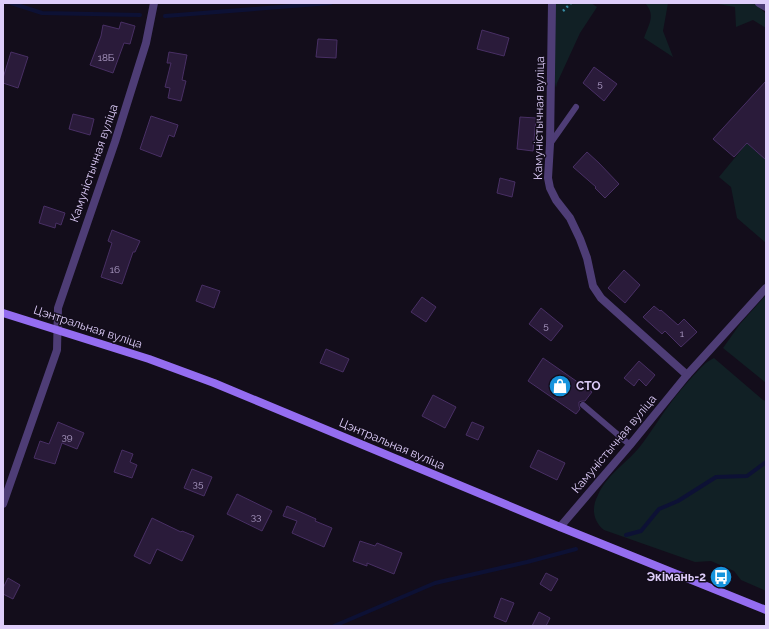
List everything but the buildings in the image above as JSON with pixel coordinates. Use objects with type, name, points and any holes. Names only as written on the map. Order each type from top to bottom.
[{"type":"main road","name":"Цэнтральная вуліца","points":[[3,313],[149,359],[214,383],[560,527],[766,610]]},
{"type":"street","name":"Камуністычная вуліца","points":[[3,504],[57,350],[58,308],[115,142],[146,43],[154,3]]},
{"type":"street","name":"Камуністычная вуліца","points":[[552,3],[550,144],[548,178],[550,188],[556,200],[570,218],[580,239],[587,258],[593,286],[601,298],[686,375]]},
{"type":"street","points":[[760,3],[766,7]]},
{"type":"street","name":"Камуністычная вуліца","points":[[560,527],[630,445],[686,375],[766,288]]},
{"type":"lane","points":[[550,144],[576,107]]},
{"type":"lane","points":[[583,405],[630,445]]},
{"type":"shaded area","points":[[555,3],[591,3],[597,7],[580,33],[556,88],[555,83]]},
{"type":"shaded area","points":[[645,3],[668,3],[663,31],[673,57],[644,38],[651,16]]},
{"type":"shaded area","points":[[718,3],[755,3],[766,14],[766,28],[753,20],[736,27],[735,7]]},
{"type":"shaded area","points":[[747,143],[766,160],[766,243],[737,218],[731,187],[719,177]]},
{"type":"shaded area","points":[[766,295],[766,383],[723,348],[740,324]]},
{"type":"shaded area","points":[[714,358],[766,401],[766,591],[741,580],[734,571],[711,561],[695,562],[604,530],[597,523],[594,514],[594,505],[601,488],[641,446],[678,393],[705,364]]},
{"type":"waterway","points":[[11,3],[42,13],[140,15]]},
{"type":"waterway","points":[[165,16],[331,3]]},
{"type":"waterway","points":[[626,535],[641,531],[659,509],[678,501],[716,477],[747,476],[766,462]]},
{"type":"waterway","points":[[334,626],[435,583],[576,549]]},
{"type":"place","name":"СТО","points":[[560,386]]},
{"type":"place","name":"Экімань-2","points":[[721,577]]}]
